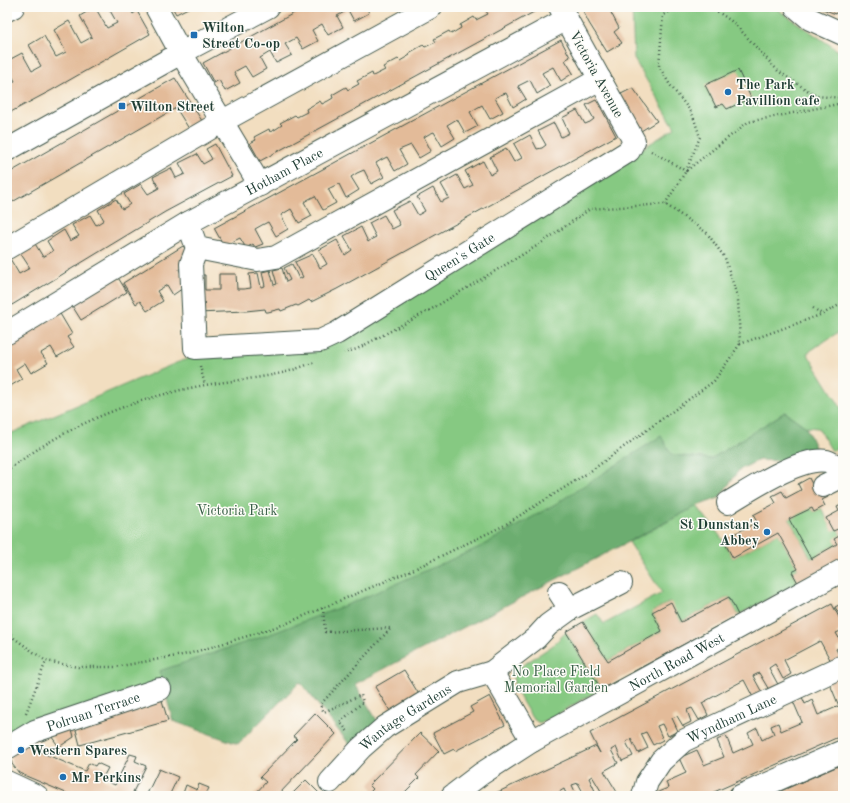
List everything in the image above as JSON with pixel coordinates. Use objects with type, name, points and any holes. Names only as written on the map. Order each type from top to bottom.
[{"type":"street","points":[[7,10],[13,7]]},
{"type":"street","points":[[156,7],[221,122],[260,185]]},
{"type":"street","points":[[7,150],[181,53],[268,7]]},
{"type":"street","points":[[7,248],[221,122],[431,7]]},
{"type":"street","points":[[796,7],[810,19],[843,34]]},
{"type":"street","name":"Victoria Avenue","points":[[563,13],[634,141]]},
{"type":"street","name":"Hotham Place","points":[[7,333],[188,223],[260,185],[563,13]]},
{"type":"street","points":[[188,223],[197,248],[258,260],[276,257],[600,79]]},
{"type":"street","name":"Queen's Gate","points":[[197,248],[192,264],[195,348],[320,341],[337,333],[629,151],[634,141]]},
{"type":"street","points":[[728,503],[776,475],[804,462],[828,461],[843,472]]},
{"type":"street","points":[[823,486],[843,476]]},
{"type":"street","name":"North Road West","points":[[452,796],[481,774],[532,741],[843,570]]},
{"type":"street","name":"Wantage Gardens","points":[[330,782],[361,748],[385,727],[458,682],[492,672],[536,638],[548,625],[565,600],[621,583]]},
{"type":"street","name":"Wyndham Lane","points":[[643,796],[647,782],[661,761],[683,741],[843,666]]},
{"type":"street","points":[[492,672],[532,741]]},
{"type":"street","name":"Polruan Terrace","points":[[7,748],[36,731],[160,689]]},
{"type":"street","points":[[740,796],[843,751]]},
{"type":"street","points":[[7,782],[37,796]]},
{"type":"path","points":[[677,7],[663,15],[658,66],[670,85],[692,113],[700,137],[686,171],[665,204],[707,233],[725,258],[738,299],[740,344]]},
{"type":"path","points":[[711,7],[734,23],[778,71],[816,96],[843,98]]},
{"type":"path","points":[[686,171],[748,122],[843,103]]},
{"type":"path","points":[[634,141],[686,171]]},
{"type":"path","points":[[7,628],[14,638],[46,661],[78,667],[115,667],[188,654],[278,626],[412,570],[503,526],[588,473],[714,382],[740,344],[823,314],[843,303]]},
{"type":"path","points":[[813,308],[823,314]]},
{"type":"path","points":[[323,608],[325,632],[391,628],[320,705],[324,712],[360,695],[363,702],[340,722],[361,748]]},
{"type":"path","points":[[23,720],[46,661]]},
{"type":"green space","name":"Victoria Park","points":[[632,7],[774,7],[843,54],[843,329],[807,353],[843,411],[843,446],[832,451],[818,428],[806,427],[785,412],[711,459],[680,456],[595,516],[158,692],[7,741],[7,435],[176,363],[204,353],[321,345],[452,268],[675,128],[634,59]]},
{"type":"green space","points":[[785,412],[806,427],[815,447],[812,459],[783,461],[759,460],[739,470],[719,498],[697,506],[355,684],[378,722],[350,745],[300,682],[238,744],[173,721],[159,671],[268,635],[354,602],[480,547],[557,503],[661,436],[672,455],[711,459]]},
{"type":"green space","points":[[697,506],[723,540],[733,558],[778,533],[798,569],[792,572],[798,583],[738,615],[729,597],[681,622],[670,602],[652,612],[662,631],[608,661],[583,622],[597,614],[604,624],[662,593],[629,542]]},
{"type":"green space","points":[[812,508],[814,512],[821,508],[833,530],[838,529],[841,535],[837,544],[811,559],[789,519]]},
{"type":"green space","name":"No Place Field Memorial Garden","points":[[566,632],[601,689],[551,718],[539,723],[532,718],[523,703],[515,688],[513,677],[517,669],[552,646]]},
{"type":"building","points":[[95,7],[107,28],[117,23],[108,7],[129,7],[133,14],[137,11],[150,34],[7,114],[7,85],[15,81],[7,67],[7,61],[22,53],[32,71],[41,66],[29,45],[44,36],[56,57],[66,52],[54,30],[69,21],[81,43],[92,37],[80,16]]},
{"type":"building","points":[[172,7],[190,7],[176,14]]},
{"type":"building","points":[[305,7],[366,7],[369,13],[354,21],[348,10],[337,16],[343,27],[328,35],[322,24],[312,30],[318,41],[303,49],[296,38],[285,44],[292,55],[276,63],[270,52],[260,58],[266,69],[252,77],[245,66],[234,72],[240,83],[225,91],[219,80],[214,83],[203,63]]},
{"type":"building","points":[[493,7],[543,7],[260,161],[250,143],[256,140],[254,137],[269,129],[270,132],[276,129],[282,125],[280,123],[295,115],[297,117],[307,112],[306,109],[320,101],[322,104],[328,101],[333,98],[332,95],[346,87],[348,90],[359,84],[357,81],[372,73],[373,76],[385,70],[383,67],[398,59],[400,61],[410,55],[409,53],[423,45],[425,47],[436,42],[434,39],[449,31],[451,34],[461,28],[460,25],[474,17],[476,20],[488,14],[486,11]]},
{"type":"building","points":[[584,7],[608,7],[619,28],[614,32],[622,43],[607,52],[589,23],[583,11],[586,10]]},
{"type":"building","points":[[817,7],[838,7],[836,14]]},
{"type":"building","points":[[561,40],[570,57],[565,60],[573,73],[561,81],[553,67],[542,73],[550,86],[537,94],[530,80],[518,86],[526,99],[513,107],[506,93],[495,98],[503,112],[490,119],[482,105],[470,112],[478,126],[465,133],[457,119],[447,125],[455,138],[442,146],[434,132],[429,134],[424,137],[431,151],[419,158],[411,145],[399,150],[407,164],[395,171],[387,157],[381,160],[376,163],[384,177],[371,184],[364,170],[357,173],[351,177],[359,190],[346,198],[339,184],[328,189],[336,203],[323,210],[315,196],[304,202],[312,216],[299,223],[291,209],[281,215],[288,229],[276,236],[268,222],[255,229],[263,244],[255,247],[253,244],[246,248],[240,238],[224,246],[214,228]]},
{"type":"building","name":"The Park Pavillion cafe","points":[[738,70],[751,98],[727,109],[723,104],[716,107],[705,85]]},
{"type":"building","points":[[175,78],[204,124],[191,132],[176,108],[7,205],[7,174]]},
{"type":"building","points":[[633,88],[657,121],[641,131],[619,95]]},
{"type":"building","points":[[596,100],[616,136],[337,289],[311,302],[309,300],[298,306],[296,305],[281,311],[280,309],[266,312],[265,309],[197,313],[196,275],[205,275],[205,290],[219,290],[219,274],[236,274],[237,289],[244,289],[251,288],[249,274],[258,273],[261,287],[265,286],[262,272],[270,270],[274,285],[277,284],[273,270],[282,268],[286,282],[290,280],[284,268],[292,264],[299,279],[303,277],[295,262],[313,254],[320,268],[327,264],[319,250],[337,240],[345,255],[352,250],[344,236],[361,227],[368,242],[376,237],[369,223],[384,215],[392,229],[400,225],[392,210],[410,201],[418,215],[425,211],[417,197],[433,188],[441,202],[449,198],[441,184],[457,175],[465,189],[473,185],[465,171],[483,161],[490,175],[497,171],[490,157],[506,148],[514,162],[522,158],[514,144],[530,135],[537,149],[542,148],[546,145],[538,131],[554,123],[561,137],[569,133],[562,118],[577,110],[585,124],[590,122],[594,119],[586,105]]},
{"type":"building","points":[[215,144],[232,176],[165,212],[7,308],[7,258],[9,257],[19,274],[30,268],[19,251],[34,242],[43,257],[53,251],[47,241],[64,230],[70,241],[79,236],[72,225],[90,215],[96,225],[104,220],[98,210],[116,199],[122,209],[126,207],[130,204],[124,194],[141,184],[148,194],[159,188],[153,177],[171,168],[176,178],[185,174],[179,163],[197,154],[203,164],[212,159],[206,149]]},
{"type":"building","points":[[183,246],[189,253],[188,262],[179,269],[186,286],[173,295],[167,285],[157,291],[163,301],[147,311],[140,301],[136,304],[123,283]]},
{"type":"building","points":[[117,276],[127,292],[81,320],[71,304]]},
{"type":"building","points":[[59,312],[72,334],[67,337],[74,347],[57,357],[51,347],[41,353],[48,363],[31,373],[25,363],[16,369],[22,379],[7,388],[7,344]]},
{"type":"building","name":"St Dunstan's Abbey","points":[[809,478],[816,492],[823,488],[828,497],[822,500],[825,506],[814,512],[812,508],[789,519],[811,559],[837,544],[834,539],[841,535],[838,529],[833,531],[826,518],[839,511],[837,507],[843,504],[843,559],[798,583],[792,572],[798,569],[778,533],[733,558],[723,540],[757,522],[753,515],[776,503],[772,496],[782,491],[786,498],[801,490],[798,484]]},
{"type":"building","points":[[729,597],[738,615],[601,689],[566,632],[583,622],[608,661],[662,631],[652,612],[671,602],[681,622]]},
{"type":"building","points":[[843,603],[843,621],[835,607]]},
{"type":"building","points":[[832,604],[843,625],[843,630],[836,633],[843,645],[836,649],[842,661],[833,665],[820,641],[784,660],[791,674],[783,679],[775,664],[769,668],[781,690],[772,695],[759,673],[753,676],[765,698],[756,703],[744,680],[702,703],[708,715],[699,720],[692,708],[687,710],[691,722],[683,726],[677,716],[672,718],[678,731],[668,736],[662,724],[657,726],[663,740],[653,745],[646,732],[641,734],[648,748],[638,753],[631,739],[626,742],[633,756],[622,761],[616,747],[611,750],[618,763],[604,771],[617,792],[610,796],[604,796],[592,776],[589,778],[595,791],[585,796],[578,783],[572,785],[577,796],[567,796],[564,789],[559,792],[561,796],[492,796],[596,746],[600,753],[590,733]]},
{"type":"building","points":[[404,670],[420,696],[392,714],[375,687]]},
{"type":"building","points":[[843,675],[843,735],[705,796],[648,796],[668,788],[666,782],[686,773],[679,758],[697,750],[704,765],[724,757],[717,740],[726,736],[733,753],[753,744],[748,733],[757,728],[762,740],[774,734],[771,726],[778,723],[781,731],[802,722],[793,701],[802,697],[805,704],[812,700],[818,715],[839,706],[829,682]]},
{"type":"building","points":[[490,696],[505,725],[455,751],[454,749],[444,754],[433,733],[473,712],[470,707]]},
{"type":"building","points":[[161,697],[168,721],[80,745],[74,722]]},
{"type":"building","points":[[315,713],[336,734],[279,794],[281,796],[255,796],[254,795],[266,782],[260,777],[297,739],[293,736]]},
{"type":"building","points":[[71,725],[74,737],[59,747],[49,733]]},
{"type":"building","points":[[420,733],[439,751],[416,775],[419,778],[401,796],[366,796],[373,789],[369,785]]},
{"type":"building","points":[[36,737],[31,748],[85,771],[89,763],[95,766],[97,763],[108,768],[102,779],[115,785],[130,754],[137,756],[135,761],[146,766],[133,792],[141,796],[73,796],[19,773],[12,764],[10,755]]},
{"type":"building","points":[[843,764],[843,792],[834,796],[769,796]]},
{"type":"building","points":[[159,769],[178,777],[169,796],[146,796]]},
{"type":"building","points":[[306,780],[321,796],[290,796]]},
{"type":"building","points":[[199,784],[209,788],[205,796],[182,796],[186,785],[197,790]]},
{"type":"place","name":"Wilton Street Co-op","points":[[194,35]]},
{"type":"place","name":"The Park Pavillion cafe","points":[[728,92]]},
{"type":"place","name":"Wilton Street","points":[[122,106]]},
{"type":"place","name":"St Dunstan's Abbey","points":[[767,532]]},
{"type":"place","name":"Western Spares","points":[[21,750]]},
{"type":"place","name":"Mr Perkins","points":[[63,777]]}]
